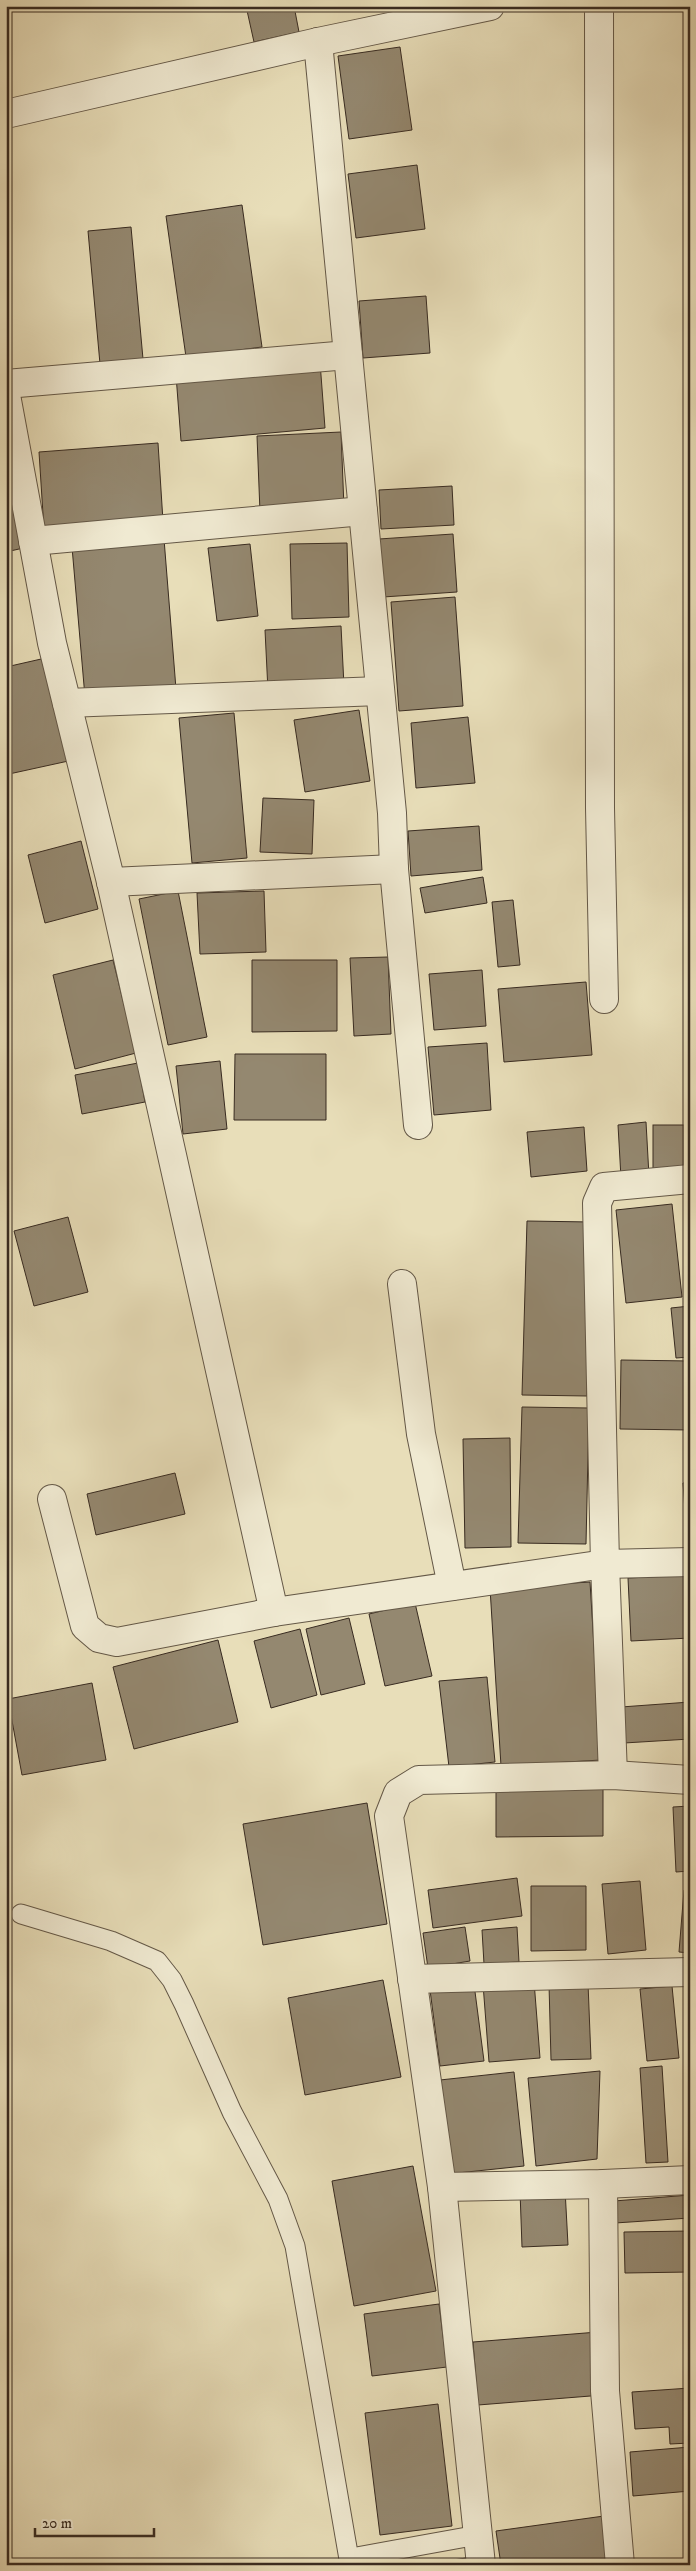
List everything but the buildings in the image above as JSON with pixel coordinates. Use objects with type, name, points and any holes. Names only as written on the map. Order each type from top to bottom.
[{"type":"street","points":[[6,114],[318,42],[490,6]]},
{"type":"street","points":[[599,6],[600,808],[604,999]]},
{"type":"street","points":[[318,42],[392,813],[394,869],[418,1125]]},
{"type":"street","points":[[6,384],[348,355]]},
{"type":"street","points":[[6,395],[52,643],[111,882],[274,1612]]},
{"type":"street","points":[[33,541],[363,511]]},
{"type":"street","points":[[67,703],[380,691]]},
{"type":"street","points":[[111,882],[394,869]]},
{"type":"street","points":[[613,1775],[604,1564],[598,1203],[604,1187],[619,1184],[690,1179]]},
{"type":"street","points":[[402,1284],[421,1434],[452,1586]]},
{"type":"street","points":[[52,1499],[85,1626],[99,1638],[117,1642],[274,1612],[604,1564],[690,1562]]},
{"type":"street","points":[[481,2565],[442,2186],[389,1816],[398,1793],[419,1780],[613,1775],[690,1780]]},
{"type":"street","points":[[412,1979],[690,1972]]},
{"type":"street","points":[[442,2186],[603,2184],[690,2180]]},
{"type":"street","points":[[603,2184],[605,2392],[620,2565]]},
{"type":"lane","points":[[21,1914],[110,1941],[157,1960],[172,1980],[232,2112],[278,2199],[295,2246],[303,2302],[350,2562],[478,2536]]}]
